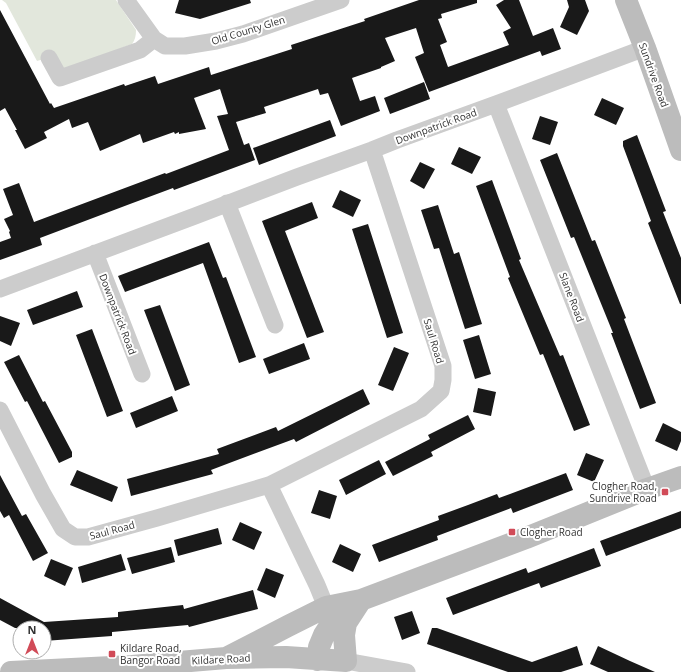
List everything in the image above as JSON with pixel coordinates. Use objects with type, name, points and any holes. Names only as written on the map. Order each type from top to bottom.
[{"type":"street","points":[[49,58],[60,78],[140,50],[154,39],[126,0]]},
{"type":"street","name":"Old County Glen","points":[[154,39],[165,46],[185,46],[216,41],[243,34],[341,0]]},
{"type":"street","name":"Sundrive Road","points":[[626,0],[645,48],[681,150]]},
{"type":"street","name":"Downpatrick Road","points":[[0,289],[645,48]]},
{"type":"street","name":"Slane Road","points":[[496,104],[648,490]]},
{"type":"street","name":"Saul Road","points":[[0,410],[43,494],[63,529],[75,537],[88,537],[268,485],[421,410],[441,391],[443,366],[372,150]]},
{"type":"street","points":[[228,204],[275,325]]},
{"type":"street","name":"Downpatrick Road","points":[[95,253],[142,374]]},
{"type":"street","points":[[318,660],[319,647],[324,635],[333,621],[357,606],[681,477]]},
{"type":"street","points":[[268,485],[317,585],[326,607]]},
{"type":"street","points":[[226,658],[326,607],[357,606]]},
{"type":"street","points":[[346,661],[344,635],[346,623],[357,606]]},
{"type":"street","name":"Kildare Road","points":[[11,672],[132,666],[226,658],[286,657],[346,661],[407,672]]},
{"type":"shaded area","points":[[2,0],[116,0],[136,30],[135,38],[132,44],[69,68],[63,68],[54,56],[37,61],[6,3]]},
{"type":"building","points":[[179,0],[250,0],[251,3],[200,19],[175,13]]},
{"type":"building","points":[[419,0],[477,0],[477,3],[441,14],[442,18],[438,19],[447,42],[440,45],[448,67],[509,45],[503,32],[511,28],[496,5],[504,0],[519,0],[533,36],[553,28],[561,49],[542,56],[540,51],[429,92],[415,57],[424,53],[416,28],[385,38],[395,61],[381,68],[352,78],[360,101],[375,96],[380,111],[341,126],[328,93],[320,95],[318,89],[264,107],[266,113],[236,122],[244,145],[249,143],[255,160],[174,190],[173,188],[40,238],[42,245],[0,260],[0,242],[11,238],[10,231],[4,219],[13,215],[3,189],[19,183],[34,222],[229,150],[217,116],[228,114],[220,89],[194,98],[206,129],[179,134],[179,132],[175,134],[174,132],[143,143],[140,134],[100,151],[88,122],[72,128],[69,119],[44,132],[47,138],[25,149],[5,108],[0,111],[0,10],[50,104],[51,103],[54,108],[124,84],[125,86],[155,76],[158,84],[209,67],[211,75],[292,49],[291,45],[365,21],[364,19]]},
{"type":"building","points":[[567,0],[585,0],[589,11],[577,35],[560,27],[569,7]]},
{"type":"building","points":[[424,82],[430,99],[390,114],[384,98]]},
{"type":"building","points":[[602,98],[624,108],[616,125],[594,115]]},
{"type":"building","points":[[540,116],[558,122],[550,145],[532,139]]},
{"type":"building","points":[[330,120],[336,136],[259,165],[253,148]]},
{"type":"building","points":[[637,135],[666,211],[663,212],[681,258],[681,304],[648,223],[651,221],[623,146],[623,141]]},
{"type":"building","points":[[459,147],[481,157],[472,174],[451,164]]},
{"type":"building","points":[[557,153],[592,241],[595,240],[626,318],[624,319],[656,403],[640,409],[611,333],[613,333],[574,237],[571,238],[540,160]]},
{"type":"building","points":[[420,162],[435,169],[424,189],[410,181]]},
{"type":"building","points":[[492,180],[521,259],[519,260],[560,356],[563,355],[590,425],[574,431],[543,354],[540,355],[508,278],[510,277],[476,186]]},
{"type":"building","points":[[340,190],[361,200],[353,217],[332,207]]},
{"type":"building","points":[[312,202],[318,218],[285,231],[324,332],[307,338],[262,221]]},
{"type":"building","points":[[438,205],[454,254],[459,252],[482,324],[465,329],[439,248],[434,249],[421,210]]},
{"type":"building","points":[[368,224],[403,333],[387,338],[352,229]]},
{"type":"building","points":[[209,242],[223,278],[226,277],[256,357],[239,363],[203,263],[125,292],[118,276]]},
{"type":"building","points":[[77,291],[83,307],[33,325],[27,310]]},
{"type":"building","points":[[160,305],[190,385],[175,391],[144,310]]},
{"type":"building","points":[[0,316],[20,323],[11,346],[0,341]]},
{"type":"building","points":[[92,329],[123,411],[107,417],[76,335]]},
{"type":"building","points":[[479,335],[491,374],[475,379],[463,340]]},
{"type":"building","points":[[304,343],[310,359],[269,374],[263,359]]},
{"type":"building","points":[[394,347],[409,353],[393,391],[378,385]]},
{"type":"building","points":[[19,355],[43,402],[45,401],[72,452],[72,457],[59,463],[27,401],[25,402],[4,362]]},
{"type":"building","points":[[478,388],[496,392],[491,416],[473,412]]},
{"type":"building","points":[[363,389],[370,404],[296,442],[294,439],[211,470],[213,474],[131,496],[127,479],[219,454],[217,449],[276,427],[278,431]]},
{"type":"building","points":[[172,396],[178,411],[136,428],[130,413]]},
{"type":"building","points":[[468,415],[475,429],[431,452],[433,456],[393,476],[385,462],[430,439],[428,435]]},
{"type":"building","points":[[663,423],[681,432],[681,441],[677,451],[655,441]]},
{"type":"building","points":[[586,453],[604,460],[594,482],[577,475]]},
{"type":"building","points":[[379,460],[386,474],[346,495],[339,480]]},
{"type":"building","points":[[77,470],[118,487],[112,502],[70,485]]},
{"type":"building","points":[[566,473],[573,490],[513,513],[511,508],[437,536],[438,540],[379,562],[372,545],[439,520],[438,516],[497,494],[499,498]]},
{"type":"building","points":[[0,475],[22,516],[26,514],[48,553],[33,561],[9,515],[4,518],[0,511]]},
{"type":"building","points":[[319,490],[337,496],[330,519],[311,513]]},
{"type":"building","points":[[681,511],[681,528],[606,556],[600,541]]},
{"type":"building","points":[[240,522],[262,532],[254,550],[232,540]]},
{"type":"building","points":[[218,528],[222,544],[178,556],[174,540]]},
{"type":"building","points":[[340,544],[361,554],[353,572],[332,562]]},
{"type":"building","points":[[171,547],[175,562],[132,574],[127,558]]},
{"type":"building","points":[[594,548],[601,566],[541,588],[539,583],[453,615],[446,598],[526,568],[528,573]]},
{"type":"building","points":[[121,554],[126,570],[82,583],[78,567]]},
{"type":"building","points":[[51,559],[73,568],[65,586],[44,576]]},
{"type":"building","points":[[266,568],[284,575],[275,598],[257,590]]},
{"type":"building","points":[[253,590],[258,609],[189,627],[188,625],[112,632],[112,636],[52,640],[52,621],[118,617],[118,612],[183,605],[184,609]]},
{"type":"building","points":[[0,598],[40,620],[12,620],[12,626],[0,620]]},
{"type":"building","points":[[412,611],[420,633],[402,640],[394,617]]},
{"type":"building","points":[[432,628],[437,628],[532,662],[577,646],[583,665],[561,672],[508,672],[427,644]]},
{"type":"building","points":[[598,646],[655,672],[608,672],[590,664]]},
{"type":"place","name":"Clogher Road, Sundrive Road","points":[[665,492]]},
{"type":"place","name":"Clogher Road","points":[[512,532]]},
{"type":"place","name":"Kildare Road, Bangor Road","points":[[112,654]]}]
